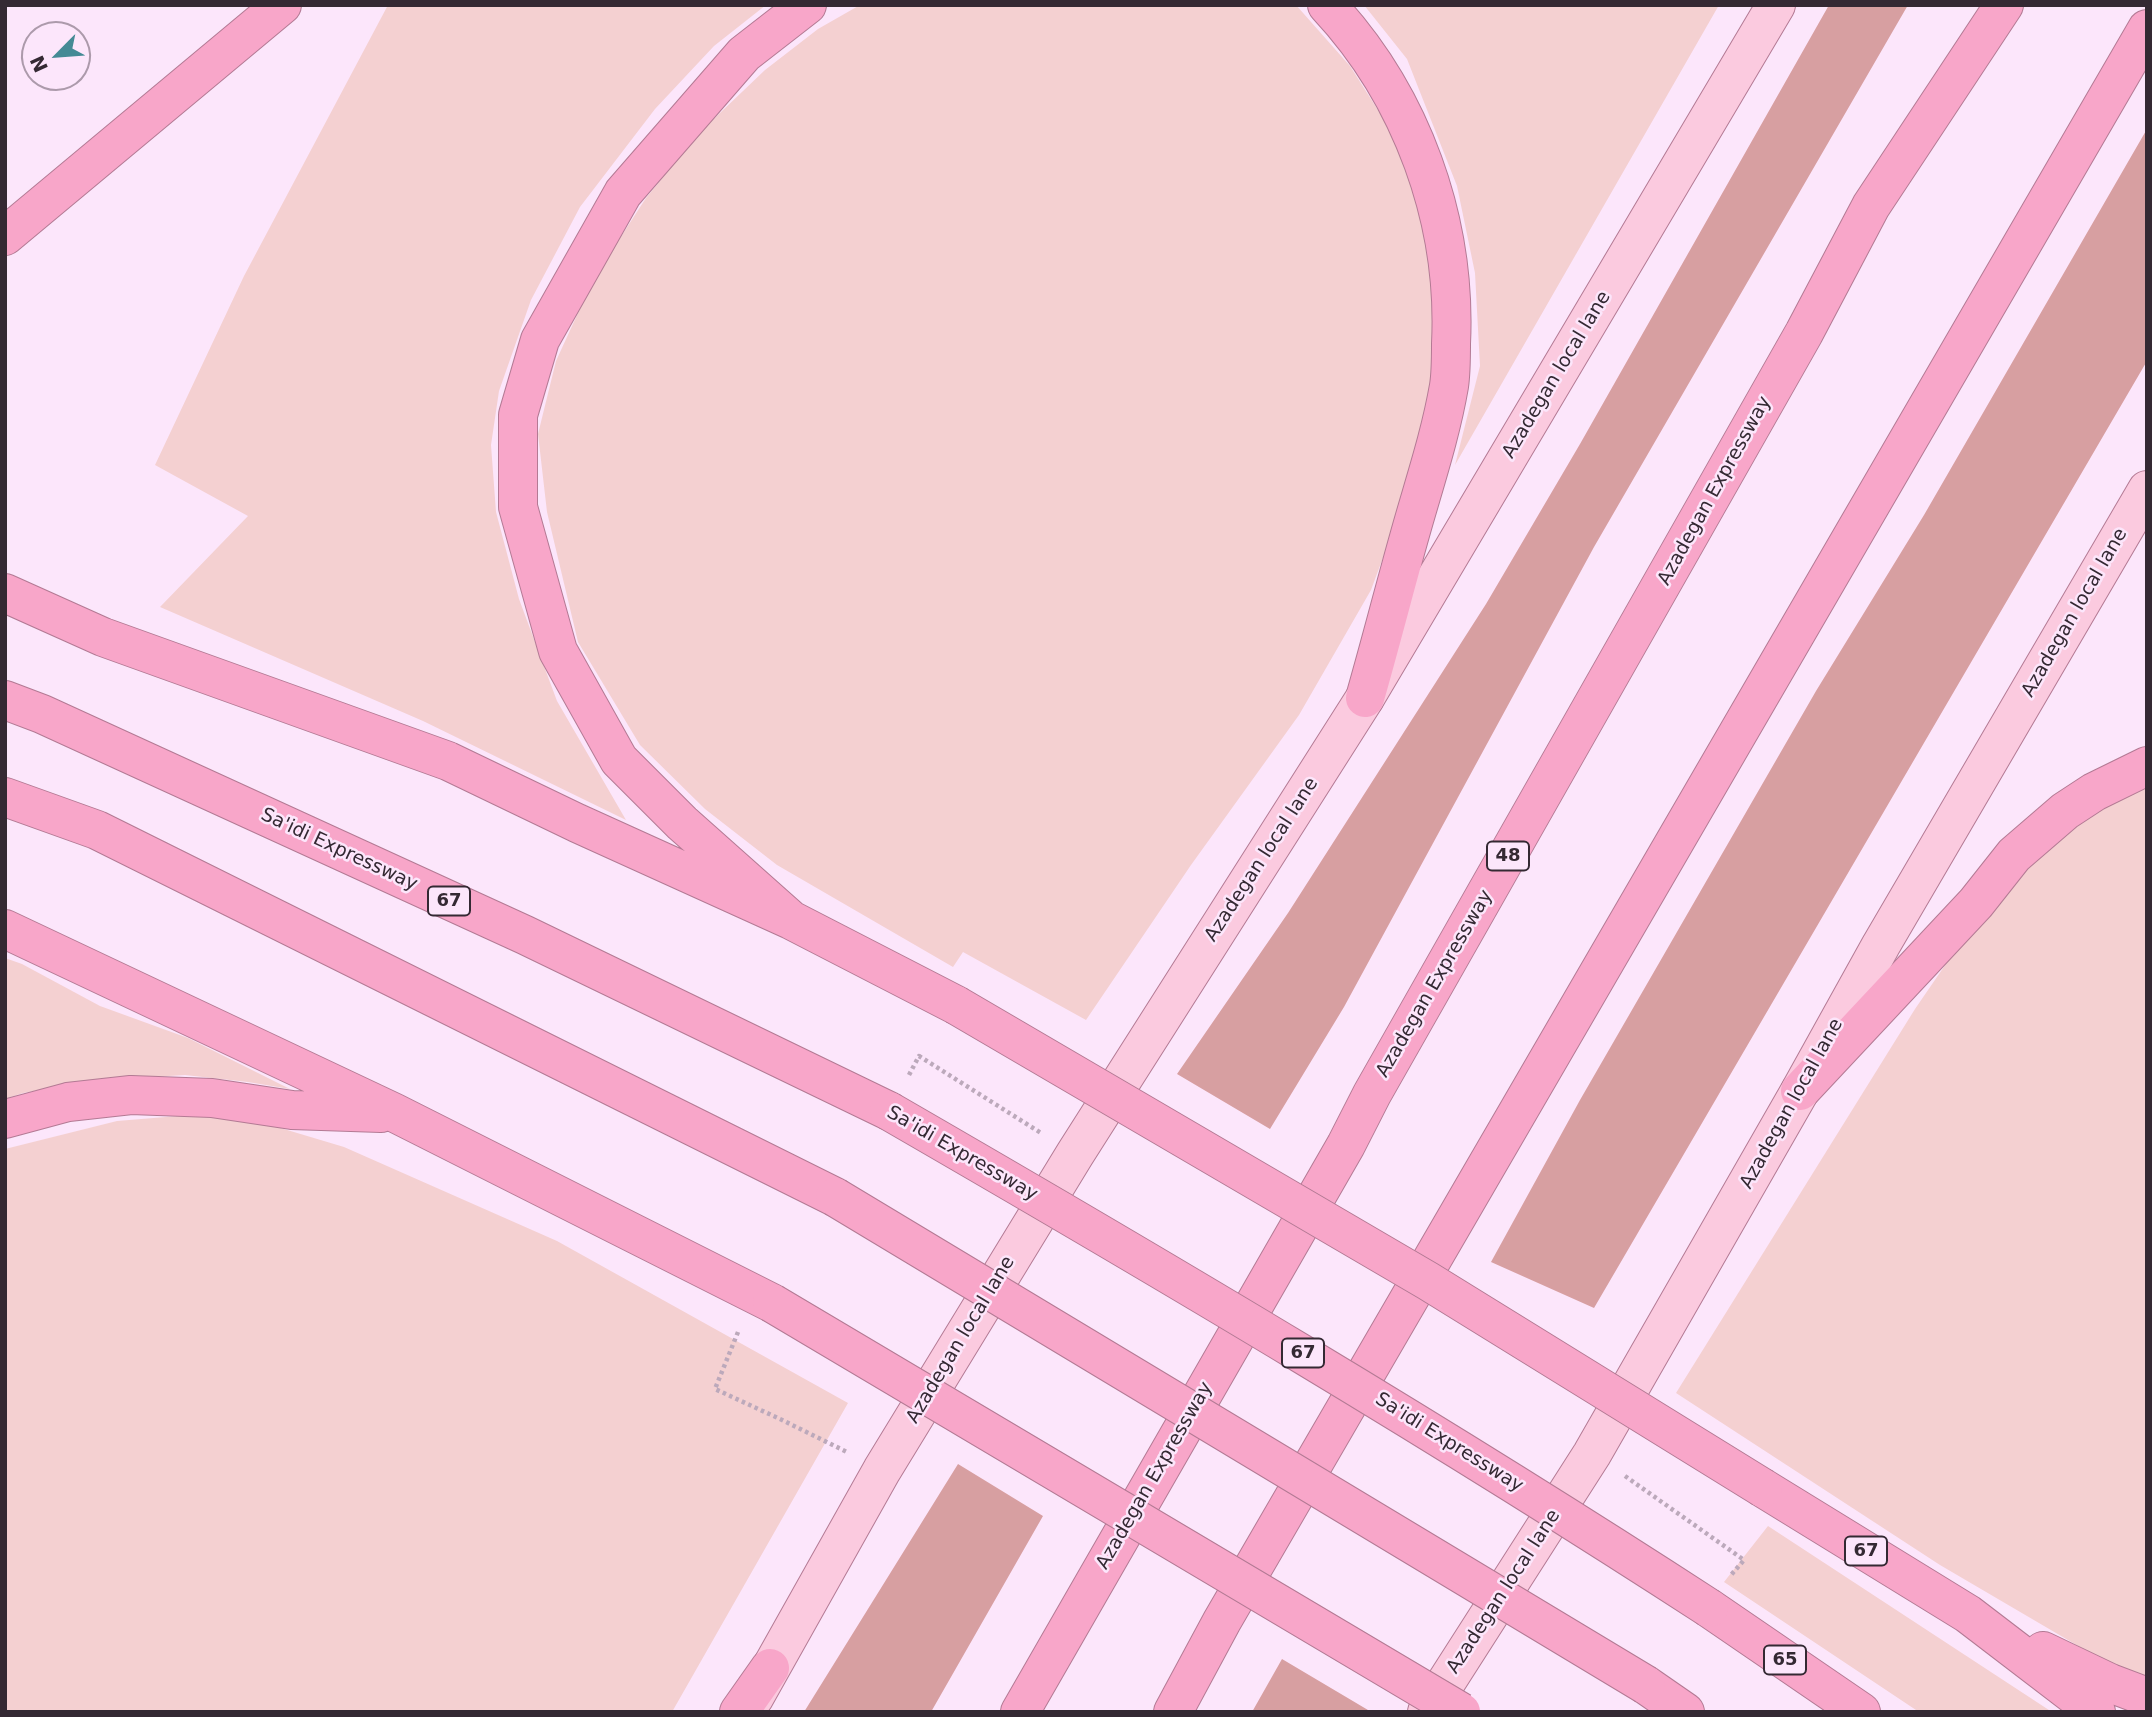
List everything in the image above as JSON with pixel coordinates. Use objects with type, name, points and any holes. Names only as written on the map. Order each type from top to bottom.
[{"type":"highway","points":[[5,236],[282,5]]},
{"type":"highway","points":[[792,920],[682,823],[619,760],[558,650],[518,507],[518,415],[540,340],[623,192],[744,54],[807,5]]},
{"type":"highway","points":[[1327,5],[1367,54],[1404,114],[1431,179],[1446,244],[1453,312],[1450,384],[1434,455],[1365,698]]},
{"type":"highway","name":"Azadegan Expressway","points":[[1020,1712],[1339,1156],[1798,345],[1871,206],[2004,5]]},
{"type":"highway","points":[[1174,1712],[1222,1621],[2147,29]]},
{"type":"highway","points":[[5,593],[103,637],[448,761],[577,824],[792,920]]},
{"type":"highway","name":"Sa'idi Expressway","points":[[5,700],[68,725],[512,929],[889,1111],[1367,1392],[1549,1503],[1861,1712]]},
{"type":"highway","points":[[1800,1091],[1976,904],[2014,855],[2065,811],[2094,792],[2147,765]]},
{"type":"highway","points":[[5,797],[97,830],[835,1198],[1646,1685],[1685,1712]]},
{"type":"highway","name":"67","points":[[792,920],[956,1005],[1428,1281],[1968,1614],[2096,1712]]},
{"type":"highway","points":[[5,929],[395,1113],[763,1298],[1461,1712]]},
{"type":"highway","points":[[5,1119],[68,1102],[131,1095],[212,1098],[292,1110],[395,1113]]},
{"type":"highway","points":[[1968,1614],[2110,1683],[2147,1697]]},
{"type":"highway","points":[[739,1712],[770,1668]]},
{"type":"main road","name":"Azadegan local lane","points":[[746,1712],[882,1470],[1075,1154],[1365,698],[1776,5]]},
{"type":"main road","name":"Azadegan local lane","points":[[1427,1712],[1592,1454],[1881,945],[2147,490]]},
{"type":"path","points":[[919,1056],[1075,1154]]},
{"type":"path","points":[[763,1298],[715,1389],[882,1470]]},
{"type":"path","points":[[1592,1454],[1744,1560]]},
{"type":"shaded area","points":[[388,5],[766,5],[714,46],[655,109],[580,207],[531,300],[499,391],[491,445],[496,512],[519,599],[557,701],[626,820],[423,721],[160,607],[248,516],[155,465],[244,276]]},
{"type":"shaded area","points":[[860,5],[1296,5],[1350,66],[1383,118],[1416,181],[1436,306],[1433,381],[1398,517],[1371,590],[1299,715],[1191,865],[1086,1020],[963,952],[953,967],[777,865],[705,809],[640,745],[578,642],[547,512],[538,434],[556,361],[594,278],[646,198],[699,133],[765,70],[818,29]]},
{"type":"shaded area","points":[[1364,5],[1719,5],[1455,465],[1480,366],[1475,273],[1457,186],[1407,59]]},
{"type":"shaded area","points":[[1829,5],[1908,5],[1594,547],[1344,1007],[1270,1129],[1177,1074],[1288,913],[1486,604]]},
{"type":"shaded area","points":[[2147,129],[2147,361],[1594,1308],[1491,1262],[1580,1100],[1816,691],[1924,515]]},
{"type":"shaded area","points":[[2147,782],[2147,1680],[2114,1667],[1940,1565],[1676,1393],[1915,1009],[1972,926],[2059,836]]},
{"type":"shaded area","points":[[5,958],[22,964],[100,1006],[188,1038],[290,1089],[185,1075],[87,1081],[5,1099]]},
{"type":"shaded area","points":[[227,1112],[344,1147],[557,1241],[848,1403],[672,1712],[5,1712],[5,1149],[117,1121]]},
{"type":"shaded area","points":[[958,1464],[1043,1516],[931,1712],[804,1712]]},
{"type":"shaded area","points":[[1768,1526],[2052,1712],[1919,1712],[1724,1582]]},
{"type":"shaded area","points":[[1282,1659],[1368,1710],[1367,1712],[1252,1712]]}]
